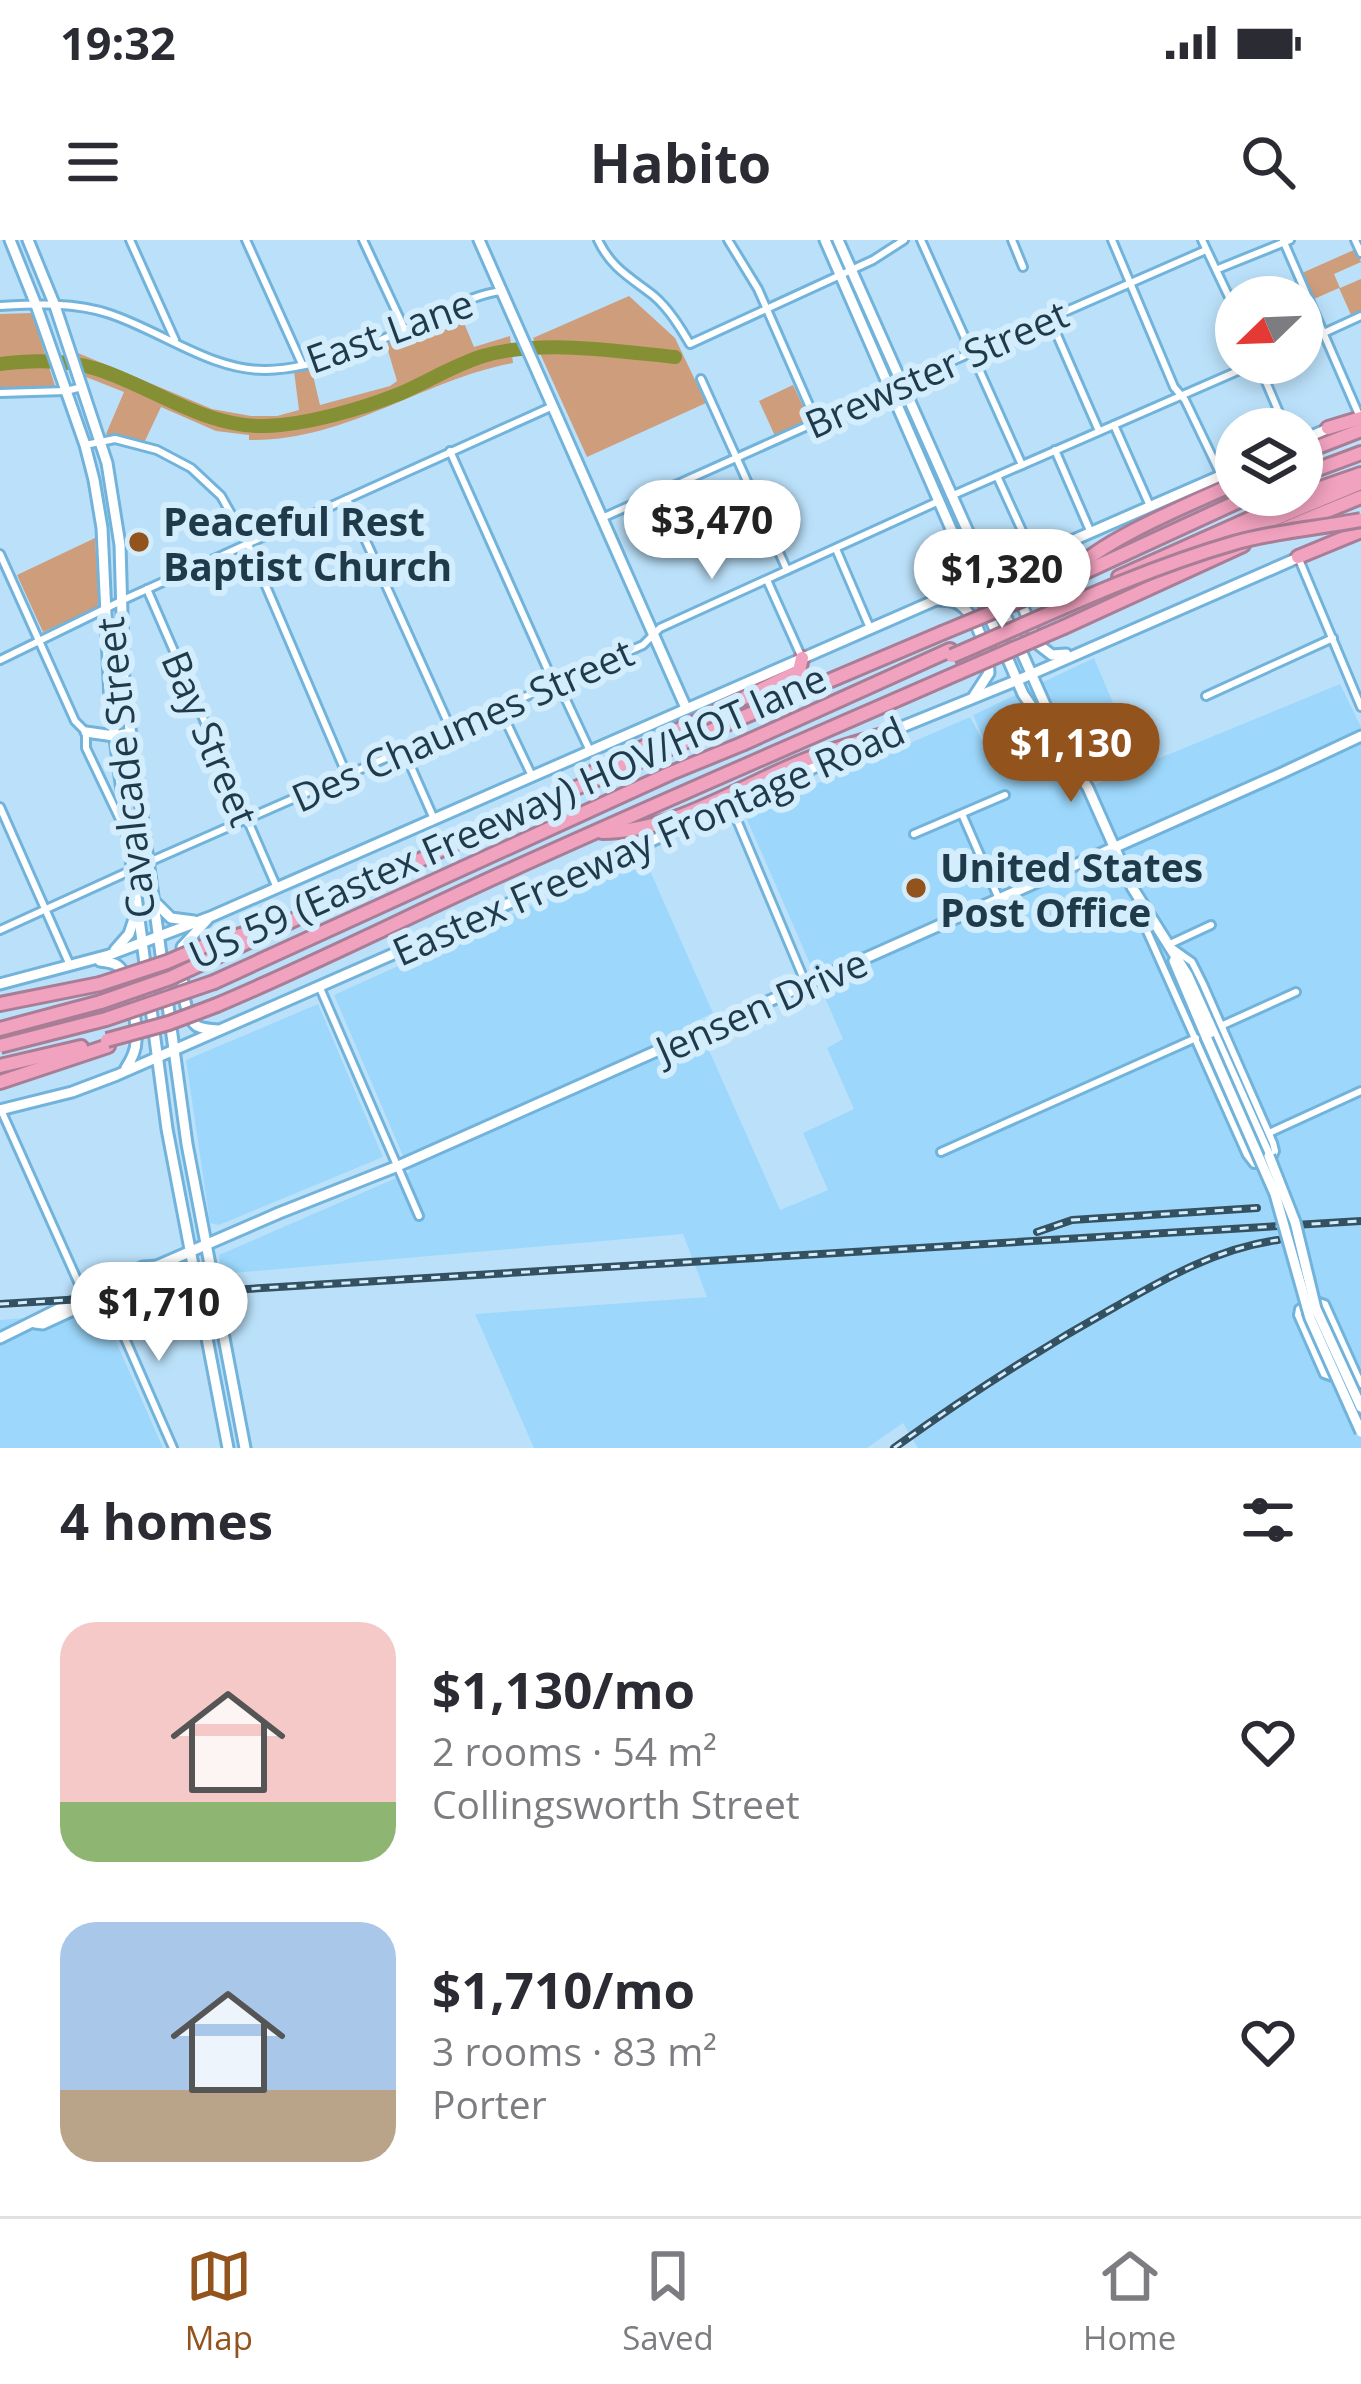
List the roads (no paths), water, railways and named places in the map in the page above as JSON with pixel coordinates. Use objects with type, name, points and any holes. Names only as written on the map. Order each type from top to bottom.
[{"type":"highway","points":[[1328,428],[1361,419]]},
{"type":"highway","points":[[1323,441],[1361,419]]},
{"type":"highway","points":[[1323,467],[1361,453]]},
{"type":"highway","points":[[951,653],[1153,570],[1361,476]]},
{"type":"highway","name":"US 59 (Eastex Freeway) HOV/HOT lane","points":[[0,1046],[214,982],[671,772],[1312,491],[1361,476]]},
{"type":"highway","points":[[1063,581],[1083,560],[1215,494]]},
{"type":"highway","points":[[0,1082],[218,1005],[314,964],[594,832],[1361,497]]},
{"type":"highway","points":[[0,1004],[100,983],[210,952],[298,918],[578,787],[1048,589],[1215,512]]},
{"type":"highway","points":[[1153,570],[1251,539],[1361,520]]},
{"type":"highway","points":[[1298,557],[1361,533]]},
{"type":"highway","points":[[578,787],[595,771],[799,671],[802,658]]},
{"type":"highway","points":[[594,832],[628,832],[676,817],[807,759],[886,734]]},
{"type":"highway","points":[[0,1029],[101,1003],[170,978],[210,952]]},
{"type":"highway","points":[[0,1066],[107,1043]]},
{"type":"main road","name":"Cavalcade Street","points":[[10,240],[85,445],[102,526],[108,675],[127,835],[170,1147],[228,1448]]},
{"type":"main road","name":"Cavalcade Street","points":[[28,240],[100,441],[117,524],[130,734],[187,1144],[245,1448]]},
{"type":"main road","points":[[479,240],[686,708]]},
{"type":"main road","points":[[825,240],[846,272],[946,499],[980,548],[1004,557],[1034,557]]},
{"type":"main road","points":[[838,240],[846,272]]},
{"type":"main road","points":[[1323,430],[1328,428]]},
{"type":"main road","points":[[0,984],[109,956],[205,919],[1215,478]]},
{"type":"main road","points":[[935,599],[957,574],[946,499]]},
{"type":"main road","points":[[102,526],[117,524]]},
{"type":"main road","points":[[950,526],[1018,680],[1088,788],[1287,1198],[1316,1309],[1361,1407]]},
{"type":"main road","points":[[966,527],[1048,709],[1048,723]]},
{"type":"main road","points":[[1034,557],[1017,593],[1039,645],[1052,655],[1074,654]]},
{"type":"main road","name":"Eastex Freeway Frontage Road","points":[[0,1110],[72,1092],[123,1072],[1298,557]]},
{"type":"main road","points":[[935,599],[963,607],[986,652],[989,673],[970,700]]},
{"type":"main road","points":[[86,732],[130,734]]},
{"type":"main road","name":"Jensen Drive","points":[[34,1323],[43,1324],[189,1252],[398,1166],[1361,736]]},
{"type":"main road","points":[[154,901],[171,918],[205,919]]},
{"type":"main road","points":[[109,956],[128,934],[137,908]]},
{"type":"main road","points":[[205,919],[182,947],[182,974],[191,1020],[200,1028],[218,1030]]},
{"type":"main road","points":[[94,960],[114,963],[128,981],[136,1040],[133,1057],[123,1072]]},
{"type":"main road","points":[[1210,1034],[1285,1222],[1303,1298],[1361,1432]]},
{"type":"main road","points":[[170,1147],[187,1144]]},
{"type":"main road","name":"Jensen Drive","points":[[0,1338],[143,1267],[157,1267]]},
{"type":"street","points":[[130,240],[177,343]]},
{"type":"street","points":[[246,240],[302,364]]},
{"type":"street","points":[[363,240],[405,330]]},
{"type":"street","points":[[598,240],[618,271],[674,317],[690,344],[881,256],[904,240]]},
{"type":"street","points":[[728,240],[751,275],[816,421]]},
{"type":"street","points":[[921,240],[1022,465]]},
{"type":"street","points":[[1012,240],[1024,267]]},
{"type":"street","points":[[1112,240],[1174,387],[1215,463]]},
{"type":"street","points":[[1202,240],[1221,276]]},
{"type":"street","points":[[1355,240],[1361,253]]},
{"type":"street","points":[[1218,269],[1286,241],[1361,419]]},
{"type":"street","name":"Brewster Street","points":[[602,518],[1206,250]]},
{"type":"street","name":"East Lane","points":[[0,306],[78,306],[105,312],[252,370],[282,369],[350,352],[469,299],[502,291]]},
{"type":"street","points":[[1324,333],[1361,316]]},
{"type":"street","points":[[1050,317],[1099,431]]},
{"type":"street","points":[[701,379],[787,571]]},
{"type":"street","name":"Des Chaumes Street","points":[[148,862],[643,645],[659,628],[1215,380]]},
{"type":"street","points":[[0,394],[66,392],[80,382]]},
{"type":"street","points":[[0,660],[123,599],[553,406]]},
{"type":"street","points":[[1114,425],[1150,506]]},
{"type":"street","points":[[85,445],[116,439],[136,443],[191,468],[221,496],[248,544],[347,773]]},
{"type":"street","points":[[1055,449],[1091,532]]},
{"type":"street","points":[[450,451],[550,677],[590,751]]},
{"type":"street","points":[[997,476],[1034,557]]},
{"type":"street","points":[[347,499],[450,728]]},
{"type":"street","points":[[836,548],[871,628]]},
{"type":"street","points":[[0,554],[75,721],[86,732],[86,748],[127,835]]},
{"type":"street","points":[[1298,557],[1361,707]]},
{"type":"street","points":[[767,580],[802,658]]},
{"type":"street","name":"Bay Street","points":[[147,589],[277,888]]},
{"type":"street","points":[[1207,696],[1333,638]]},
{"type":"street","points":[[500,708],[532,776]]},
{"type":"street","points":[[403,749],[434,819]]},
{"type":"street","points":[[914,834],[1005,794]]},
{"type":"street","points":[[731,806],[806,985]]},
{"type":"street","points":[[0,807],[71,967]]},
{"type":"street","points":[[962,813],[999,899]]},
{"type":"street","points":[[0,930],[132,871]]},
{"type":"street","points":[[1139,898],[1142,920],[1210,1034],[1269,1133],[1275,1154],[1254,1164],[1248,1159],[1210,1034],[1192,962],[1168,945],[1210,925]]},
{"type":"street","points":[[320,986],[419,1216]]},
{"type":"street","points":[[941,1152],[1296,992]]},
{"type":"street","points":[[1269,1133],[1361,1091]]},
{"type":"street","points":[[0,1110],[84,1295]]},
{"type":"street","points":[[106,1295],[173,1448]]},
{"type":"street","points":[[1357,1375],[1326,1376],[1299,1319],[1299,1309],[1316,1301],[1325,1304],[1357,1375],[1361,1384]]},
{"type":"waterway","points":[[0,364],[51,362],[88,367],[201,414],[265,426],[368,405],[472,360],[505,351],[579,348],[675,357]]},
{"type":"railway","points":[[1037,1232],[1072,1220],[1257,1208]]},
{"type":"railway","points":[[0,1304],[1361,1221]]},
{"type":"railway","points":[[894,1448],[1030,1357],[1154,1285],[1214,1257],[1278,1240]]},
{"type":"place","name":"Peaceful Rest Baptist Church","points":[[139,542]]},
{"type":"place","name":"United States Post Office","points":[[916,888]]}]
